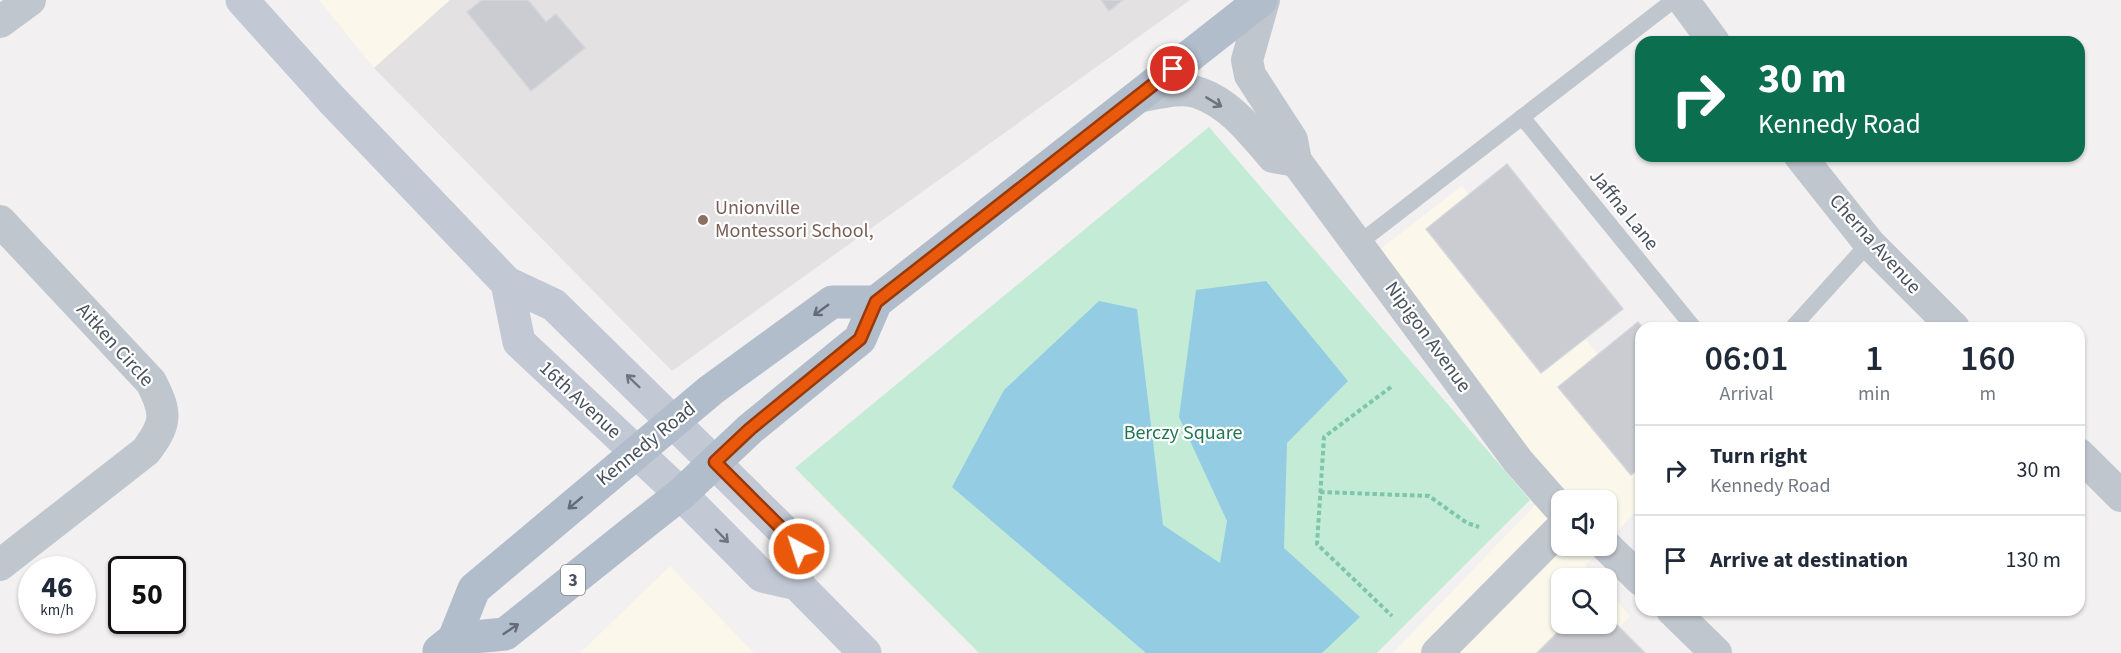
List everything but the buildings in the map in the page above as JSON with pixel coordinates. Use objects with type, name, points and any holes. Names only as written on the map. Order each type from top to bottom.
[{"type":"main road","points":[[242,0],[332,100],[507,283],[555,305],[797,543],[799,552],[797,584],[865,653]]},
{"type":"main road","name":"Kennedy Road","points":[[446,646],[505,634],[681,494],[750,429],[860,339],[876,302],[1263,0]]},
{"type":"main road","name":"16th Avenue","points":[[507,283],[519,342],[681,494],[762,576],[797,584]]},
{"type":"main road","name":"Kennedy Road","points":[[446,646],[474,589],[635,451],[711,390],[832,302],[876,302]]},
{"type":"street","points":[[0,22],[30,0]]},
{"type":"street","name":"Nipigon Avenue","points":[[1263,0],[1246,60],[1250,75],[1292,140],[1296,161],[1359,243],[1518,461],[1551,498]]},
{"type":"street","points":[[1683,0],[1710,36]]},
{"type":"street","points":[[1138,97],[1167,92],[1198,92],[1237,116],[1273,157],[1296,161]]},
{"type":"street","name":"Cherna Avenue","points":[[1805,162],[1869,243],[1948,322]]},
{"type":"street","name":"Aitken Circle","points":[[0,221],[151,382],[164,406],[158,435],[146,451],[0,565]]},
{"type":"street","points":[[2085,460],[2121,496]]},
{"type":"street","points":[[1437,653],[1551,538]]},
{"type":"street","points":[[1616,556],[1635,574]]},
{"type":"street","points":[[1678,616],[1716,653]]},
{"type":"lane","points":[[1359,243],[1674,0]]},
{"type":"lane","name":"Jaffna Lane","points":[[1522,117],[1689,322]]},
{"type":"lane","points":[[1797,322],[1869,243]]},
{"type":"path","points":[[1391,387],[1324,437],[1317,544],[1392,616]]},
{"type":"path","points":[[1320,492],[1429,496],[1467,523],[1479,527]]},
{"type":"shaded area","points":[[319,0],[450,0],[374,68]]},
{"type":"shaded area","name":"Unionville Montessori School,","points":[[450,0],[1190,0],[672,371],[374,68]]},
{"type":"shaded area","points":[[1462,186],[1635,401],[1635,512],[1617,532],[1617,490],[1551,490],[1551,556],[1594,556],[1585,566],[1587,568],[1551,568],[1551,634],[1613,634],[1596,653],[1393,653],[1541,499],[1356,268]]},
{"type":"shaded area","points":[[670,566],[754,653],[580,653]]},
{"type":"shaded area","points":[[1617,601],[1630,616],[1617,630]]},
{"type":"green space","name":"Berczy Square","points":[[1209,127],[1530,500],[1377,653],[979,653],[795,468]]},
{"type":"water","points":[[1266,281],[1348,381],[1287,443],[1284,548],[1360,617],[1322,653],[1146,653],[952,487],[1004,390],[1099,301],[1137,309],[1163,525],[1220,563],[1227,521],[1179,417],[1196,290]]},
{"type":"place","name":"Unionville Montessori School,","points":[[703,220]]},
{"type":"route","points":[[799,549],[795,542],[715,462],[750,429],[860,339],[876,302],[1173,69]]}]
